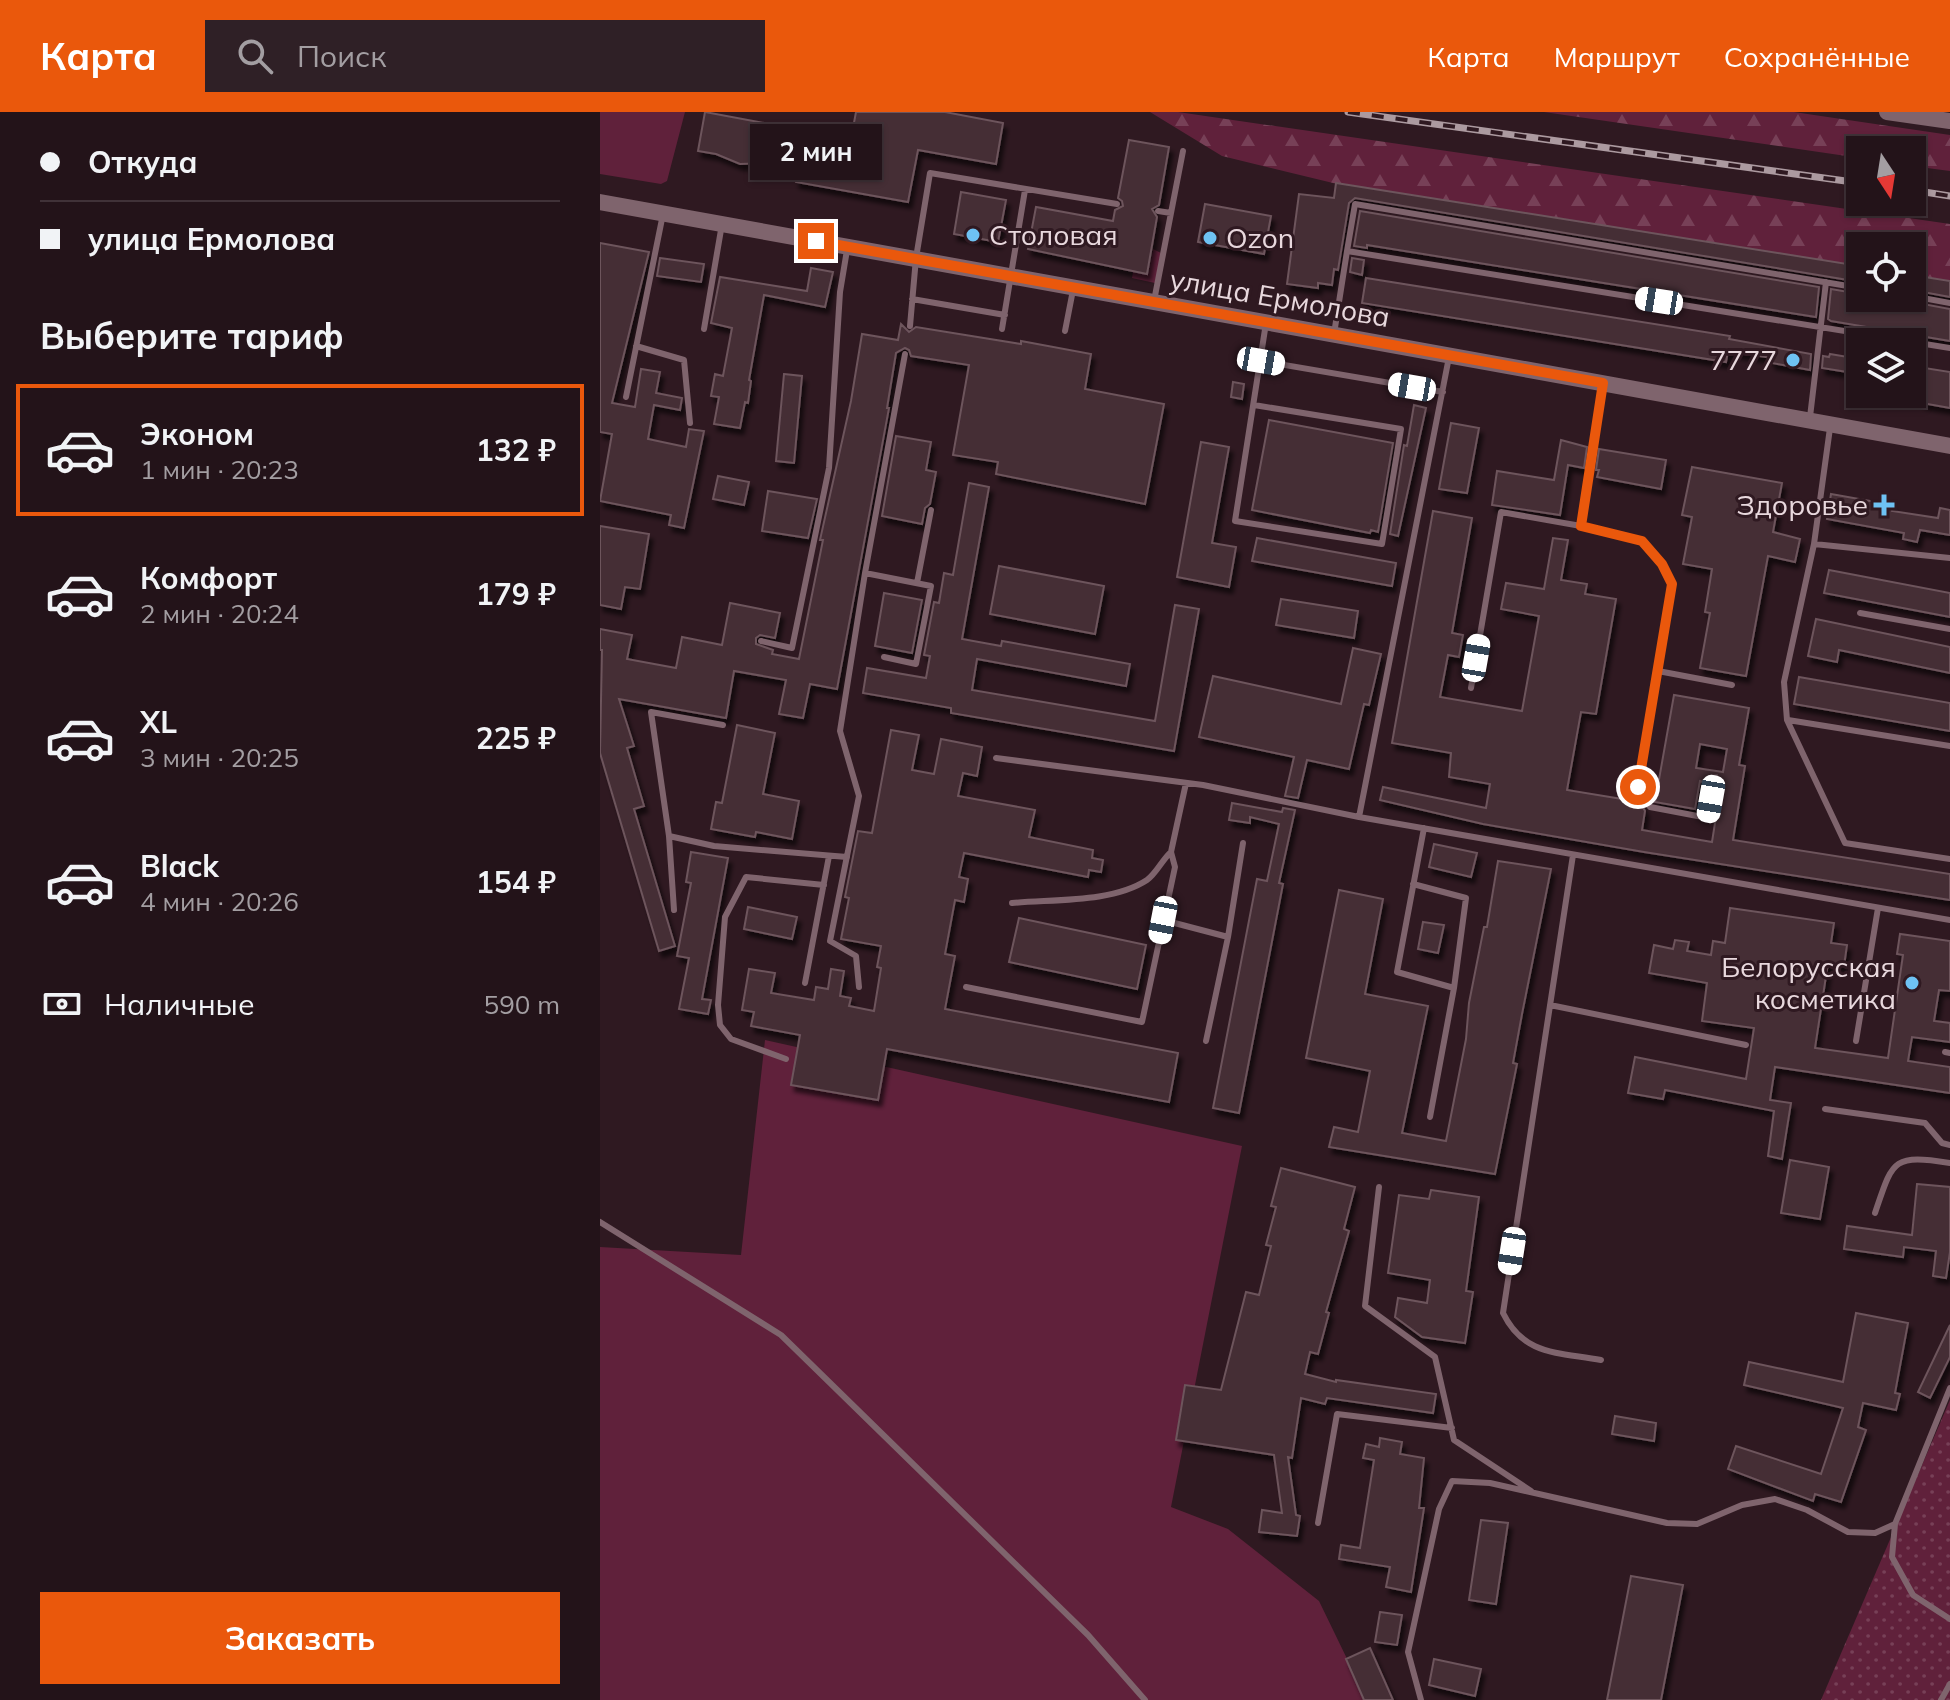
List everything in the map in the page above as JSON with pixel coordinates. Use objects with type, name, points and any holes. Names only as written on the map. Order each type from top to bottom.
[{"type":"main road","points":[[1887,112],[1950,121]]},
{"type":"main road","name":"улица Ермолова","points":[[600,202],[1950,446]]},
{"type":"lane","points":[[1154,301],[1183,151]]},
{"type":"lane","points":[[910,326],[916,258],[930,173],[1117,204]]},
{"type":"lane","points":[[1002,329],[1025,190]]},
{"type":"lane","points":[[1334,335],[1355,204],[1846,286]]},
{"type":"lane","points":[[1158,211],[1171,213]]},
{"type":"lane","points":[[626,397],[663,214]]},
{"type":"lane","points":[[704,329],[722,224]]},
{"type":"lane","points":[[761,641],[792,648],[829,468],[840,292],[848,246]]},
{"type":"lane","points":[[1347,251],[1950,348]]},
{"type":"lane","points":[[1810,421],[1826,282]]},
{"type":"lane","points":[[1065,331],[1074,287]]},
{"type":"lane","points":[[912,299],[1005,315]]},
{"type":"lane","points":[[1926,299],[1950,303]]},
{"type":"lane","points":[[1254,405],[1401,429],[1382,544],[1235,521],[1266,323]]},
{"type":"lane","points":[[636,346],[684,360],[690,423]]},
{"type":"lane","points":[[859,987],[856,956],[830,941],[859,796],[840,731],[905,354]]},
{"type":"lane","points":[[1359,817],[1450,355]]},
{"type":"lane","points":[[1261,361],[1443,392]]},
{"type":"lane","points":[[1581,526],[1603,383]]},
{"type":"lane","points":[[1831,424],[1814,544],[1784,682],[1787,720],[1845,843],[1950,859]]},
{"type":"lane","points":[[917,583],[931,510]]},
{"type":"lane","points":[[1471,688],[1501,512],[1581,526],[1642,541],[1662,564],[1672,584],[1638,787],[1650,807],[1708,818],[1714,780]]},
{"type":"lane","points":[[1814,544],[1950,558]]},
{"type":"lane","points":[[865,573],[931,586],[916,664],[884,657]]},
{"type":"lane","points":[[1860,613],[1950,629]]},
{"type":"lane","points":[[1658,671],[1732,685]]},
{"type":"lane","points":[[674,910],[669,836],[651,712],[723,725]]},
{"type":"lane","points":[[1787,720],[1950,746]]},
{"type":"lane","points":[[996,758],[1186,783],[1359,817],[1950,920]]},
{"type":"lane","points":[[966,987],[1142,1022],[1175,867],[1171,852],[1186,783]]},
{"type":"lane","points":[[1424,828],[1397,972],[1454,988]]},
{"type":"lane","points":[[669,836],[714,846],[847,857]]},
{"type":"lane","points":[[1206,1041],[1228,937],[1243,843]]},
{"type":"lane","points":[[1012,903],[1121,893],[1150,878],[1161,860],[1171,852]]},
{"type":"lane","points":[[1573,855],[1503,1313],[1520,1339],[1539,1349],[1601,1360]]},
{"type":"lane","points":[[805,983],[829,856]]},
{"type":"lane","points":[[786,1059],[731,1039],[720,1025],[718,1005],[725,917],[746,877],[824,885]]},
{"type":"lane","points":[[1413,884],[1466,898],[1454,988],[1430,1117]]},
{"type":"lane","points":[[1856,1041],[1878,908]]},
{"type":"lane","points":[[1163,920],[1228,937]]},
{"type":"lane","points":[[1550,1005],[1746,1045]]},
{"type":"lane","points":[[1825,1109],[1925,1123],[1942,1143],[1950,1145]]},
{"type":"lane","points":[[1875,1213],[1889,1172],[1902,1160],[1950,1163]]},
{"type":"lane","points":[[1379,1187],[1365,1306],[1435,1357],[1454,1440],[1534,1493]]},
{"type":"lane","points":[[600,1222],[781,1335],[1088,1635],[1145,1700]]},
{"type":"lane","points":[[1950,1388],[1895,1524],[1892,1557],[1913,1595],[1950,1619]]},
{"type":"lane","points":[[1318,1523],[1337,1414],[1452,1428]]},
{"type":"lane","points":[[1421,1700],[1408,1652],[1439,1509],[1452,1481],[1490,1483],[1667,1523],[1697,1524],[1742,1505],[1775,1499],[1807,1510],[1848,1532],[1875,1533],[1895,1524]]},
{"type":"lane","points":[[1941,1700],[1950,1684]]},
{"type":"green space","points":[[600,112],[685,112],[667,181],[661,184],[600,174]]},
{"type":"green space","points":[[1150,112],[1178,112],[1846,209],[1846,216],[1895,216],[1950,224],[1950,282],[1926,278],[1926,232],[1846,232],[1846,266],[1333,183],[1222,156]]},
{"type":"green space","points":[[1544,112],[1794,112],[1950,135],[1950,171],[1926,168],[1926,136],[1846,136],[1846,156]]},
{"type":"green space","points":[[1153,249],[1161,253],[1155,283],[1132,278],[1133,272],[1148,275]]},
{"type":"green space","points":[[765,1040],[1242,1146],[1171,1507],[1228,1529],[1319,1601],[1367,1700],[600,1700],[600,1247],[741,1255]]},
{"type":"green space","points":[[1950,1400],[1950,1700],[1821,1700]]},
{"type":"building","points":[[705,112],[824,134],[820,155],[847,160],[856,112],[945,112],[1003,123],[996,164],[918,150],[908,202],[796,182],[798,168],[766,163],[740,164],[716,154],[698,151]]},
{"type":"building","points":[[1129,140],[1169,147],[1159,205],[1152,209],[1157,217],[1147,274],[1028,249],[1036,207],[1113,221],[1115,210],[1123,206],[1118,198]]},
{"type":"building","points":[[1336,183],[1846,264],[1846,280],[1355,198],[1349,203],[1338,270],[1334,269],[1332,285],[1318,283],[1318,288],[1287,284],[1299,194],[1334,198]]},
{"type":"building","points":[[961,192],[1006,200],[998,242],[954,234]]},
{"type":"building","points":[[1205,204],[1271,216],[1264,254],[1198,242]]},
{"type":"building","points":[[1360,211],[1819,287],[1816,317],[1367,245],[1367,248],[1354,246]]},
{"type":"building","points":[[600,243],[649,252],[612,403],[635,407],[641,369],[660,372],[656,393],[682,398],[680,410],[654,405],[648,439],[686,447],[689,429],[704,431],[684,528],[669,525],[671,515],[600,501],[612,434],[600,432]]},
{"type":"building","points":[[660,258],[704,264],[701,282],[657,276]]},
{"type":"building","points":[[1352,258],[1364,260],[1362,275],[1350,272]]},
{"type":"building","points":[[811,268],[833,272],[825,307],[764,295],[748,403],[745,402],[740,428],[714,424],[719,397],[711,396],[715,374],[723,376],[732,328],[711,323],[720,277],[807,291]]},
{"type":"building","points":[[1926,277],[1950,281],[1950,297],[1926,293]]},
{"type":"building","points":[[1366,278],[1730,336],[1729,339],[1811,354],[1810,370],[1772,363],[1772,358],[1728,351],[1726,362],[1362,303]]},
{"type":"building","points":[[1831,289],[1846,292],[1846,312],[1926,312],[1926,305],[1950,309],[1950,341],[1926,337],[1926,328],[1873,328],[1828,319]]},
{"type":"building","points":[[901,324],[909,332],[916,327],[1091,354],[1085,389],[1164,404],[1145,504],[996,474],[998,462],[953,455],[969,365],[911,356],[905,348],[896,353],[889,408],[837,689],[810,684],[803,718],[779,714],[786,680],[734,671],[726,718],[619,699],[634,746],[627,748],[644,806],[634,809],[675,946],[659,951],[600,753],[600,629],[632,635],[627,659],[676,668],[682,637],[722,645],[730,603],[780,613],[775,638],[760,635],[756,638],[756,644],[773,650],[772,654],[799,659],[862,334],[898,340]]},
{"type":"building","points":[[1830,354],[1846,357],[1846,372],[1822,368],[1823,356],[1829,357]]},
{"type":"building","points":[[1926,368],[1950,372],[1950,408],[1926,404]]},
{"type":"building","points":[[784,374],[802,376],[794,463],[776,461]]},
{"type":"building","points":[[1233,382],[1244,384],[1242,399],[1231,397]]},
{"type":"building","points":[[1414,405],[1426,408],[1398,536],[1390,534],[1404,445],[1407,446]]},
{"type":"building","points":[[1269,420],[1393,443],[1378,532],[1252,510]]},
{"type":"building","points":[[1451,423],[1479,428],[1467,493],[1439,489]]},
{"type":"building","points":[[896,436],[931,442],[926,470],[936,472],[930,504],[925,508],[922,524],[882,516]]},
{"type":"building","points":[[1561,440],[1587,447],[1584,468],[1568,465],[1560,515],[1492,505],[1497,471],[1554,480]]},
{"type":"building","points":[[1201,442],[1229,447],[1212,543],[1236,547],[1229,587],[1177,577]]},
{"type":"building","points":[[1599,449],[1666,460],[1661,489],[1597,477]]},
{"type":"building","points":[[1692,467],[1782,483],[1773,532],[1800,539],[1795,562],[1768,556],[1746,676],[1700,668],[1710,613],[1705,612],[1712,569],[1683,564],[1692,517],[1682,515]]},
{"type":"building","points":[[718,476],[749,482],[744,505],[713,499]]},
{"type":"building","points":[[969,483],[989,487],[962,639],[1001,646],[1002,641],[1130,664],[1126,686],[977,659],[972,690],[1155,721],[1175,605],[1199,609],[1174,751],[951,713],[951,708],[863,693],[867,668],[926,678],[930,656],[924,655],[934,602],[939,603],[944,573],[953,575]]},
{"type":"building","points":[[768,491],[817,499],[808,538],[762,531]]},
{"type":"building","points":[[1831,494],[1893,505],[1892,511],[1938,518],[1940,508],[1950,510],[1950,535],[1920,530],[1917,542],[1903,539],[1904,533],[1827,519]]},
{"type":"building","points":[[1433,511],[1472,518],[1452,633],[1463,635],[1459,657],[1448,655],[1440,697],[1522,711],[1539,616],[1501,609],[1506,583],[1544,589],[1553,538],[1568,540],[1561,580],[1587,584],[1585,594],[1616,599],[1596,714],[1581,712],[1567,790],[1640,802],[1645,811],[1642,830],[1712,842],[1721,785],[1717,775],[1710,776],[1708,783],[1700,781],[1695,809],[1655,802],[1674,695],[1749,708],[1739,765],[1745,766],[1733,840],[1950,874],[1950,900],[1483,824],[1380,800],[1383,787],[1486,808],[1490,784],[1449,777],[1451,753],[1392,743]],"holes":[[[1700,744],[1727,749],[1723,772],[1696,768]]]},
{"type":"building","points":[[600,526],[649,534],[640,589],[625,587],[621,609],[600,605]]},
{"type":"building","points":[[1257,538],[1396,563],[1392,586],[1252,561]]},
{"type":"building","points":[[999,566],[1104,586],[1095,634],[990,614]]},
{"type":"building","points":[[1829,570],[1950,593],[1950,617],[1824,593]]},
{"type":"building","points":[[884,593],[922,600],[912,653],[875,646]]},
{"type":"building","points":[[1281,599],[1358,611],[1354,638],[1276,625]]},
{"type":"building","points":[[1816,619],[1950,647],[1950,673],[1839,650],[1837,662],[1808,656]]},
{"type":"building","points":[[1353,648],[1381,654],[1369,705],[1364,704],[1349,769],[1307,760],[1298,798],[1285,796],[1294,757],[1199,737],[1213,676],[1341,704]]},
{"type":"building","points":[[1799,677],[1950,703],[1950,731],[1794,704]]},
{"type":"building","points":[[737,725],[775,733],[763,794],[799,801],[792,839],[756,832],[755,837],[711,829],[716,802],[722,803]]},
{"type":"building","points":[[891,730],[919,735],[912,770],[934,774],[941,739],[982,747],[977,776],[963,773],[958,796],[1035,810],[1029,837],[1093,850],[1092,858],[1103,860],[1101,872],[1089,870],[1088,877],[964,853],[959,877],[968,879],[964,902],[955,900],[945,954],[955,956],[945,1009],[1178,1053],[1169,1102],[887,1049],[878,1100],[791,1085],[800,1035],[751,1026],[754,1012],[742,1010],[749,969],[775,973],[771,993],[814,1000],[816,987],[828,989],[831,969],[844,971],[840,996],[851,998],[849,1006],[874,1011],[881,946],[841,939],[849,898],[845,897],[858,831],[872,833]]},
{"type":"building","points":[[1232,803],[1282,812],[1283,808],[1295,810],[1279,883],[1283,884],[1239,1113],[1213,1108],[1257,879],[1267,881],[1279,824],[1250,817],[1250,823],[1229,820]]},
{"type":"building","points":[[1434,844],[1477,853],[1471,877],[1429,867]]},
{"type":"building","points":[[691,852],[728,858],[702,999],[711,1000],[708,1014],[679,1009],[689,958],[677,956],[691,883],[686,882]]},
{"type":"building","points":[[1498,861],[1551,869],[1495,1174],[1329,1147],[1334,1127],[1358,1132],[1370,1071],[1306,1058],[1339,890],[1383,899],[1365,994],[1428,1006],[1402,1133],[1446,1141],[1466,1039],[1469,1003],[1484,927],[1487,927]]},
{"type":"building","points":[[748,907],[797,917],[792,939],[744,929]]},
{"type":"building","points":[[1730,908],[1834,923],[1831,943],[1847,945],[1844,966],[1828,963],[1815,1048],[1888,1058],[1903,955],[1897,954],[1900,934],[1950,941],[1950,991],[1939,990],[1934,1021],[1950,1023],[1950,1042],[1912,1037],[1908,1061],[1950,1067],[1950,1093],[1775,1067],[1770,1100],[1791,1103],[1782,1159],[1768,1156],[1774,1111],[1665,1090],[1663,1099],[1628,1093],[1635,1057],[1746,1079],[1754,1028],[1702,1021],[1707,983],[1649,973],[1654,945],[1673,949],[1675,940],[1689,942],[1687,951],[1711,955],[1713,941],[1725,943]]},
{"type":"building","points":[[1019,918],[1146,945],[1137,989],[1009,962]]},
{"type":"building","points":[[1423,922],[1444,925],[1438,953],[1418,949]]},
{"type":"building","points":[[1790,1160],[1829,1167],[1820,1219],[1781,1213]]},
{"type":"building","points":[[1281,1168],[1355,1187],[1344,1229],[1349,1231],[1326,1312],[1329,1313],[1318,1354],[1310,1352],[1305,1374],[1336,1382],[1436,1394],[1433,1413],[1327,1398],[1325,1404],[1301,1398],[1292,1458],[1288,1457],[1296,1515],[1300,1516],[1297,1536],[1259,1532],[1262,1510],[1282,1513],[1274,1455],[1176,1440],[1185,1385],[1221,1390],[1246,1292],[1259,1295],[1271,1246],[1266,1245],[1276,1207],[1271,1206]]},
{"type":"building","points":[[1917,1184],[1950,1187],[1950,1252],[1946,1278],[1933,1276],[1936,1251],[1904,1247],[1903,1257],[1844,1249],[1847,1226],[1912,1235]]},
{"type":"building","points":[[1431,1190],[1479,1197],[1466,1291],[1473,1292],[1465,1343],[1422,1337],[1395,1317],[1398,1298],[1427,1303],[1430,1280],[1388,1273],[1399,1195],[1429,1199]]},
{"type":"building","points":[[1856,1313],[1908,1323],[1895,1393],[1900,1394],[1896,1410],[1863,1403],[1858,1427],[1866,1430],[1841,1502],[1815,1494],[1813,1501],[1728,1469],[1736,1446],[1821,1474],[1843,1408],[1744,1385],[1749,1362],[1843,1382]]},
{"type":"building","points":[[1950,1325],[1950,1357],[1930,1398],[1918,1392]]},
{"type":"building","points":[[1615,1416],[1656,1423],[1654,1441],[1612,1434]]},
{"type":"building","points":[[1380,1438],[1402,1442],[1400,1454],[1424,1458],[1419,1508],[1424,1508],[1411,1592],[1386,1587],[1390,1567],[1339,1559],[1341,1545],[1360,1548],[1374,1460],[1363,1458],[1366,1444],[1379,1447]]},
{"type":"building","points":[[1481,1520],[1508,1523],[1496,1604],[1469,1600]]},
{"type":"building","points":[[1631,1576],[1683,1585],[1661,1700],[1607,1700]]},
{"type":"building","points":[[1380,1612],[1402,1615],[1397,1645],[1375,1642]]},
{"type":"building","points":[[1370,1648],[1393,1700],[1364,1700],[1346,1659]]},
{"type":"building","points":[[1434,1659],[1481,1669],[1475,1696],[1429,1685]]},
{"type":"railway","points":[[1348,112],[1846,181]]},
{"type":"railway","points":[[1926,192],[1950,196]]},
{"type":"place","name":"Столовая","points":[[973,235]]},
{"type":"place","name":"Ozon","points":[[1210,238]]},
{"type":"place","name":"7777","points":[[1793,360]]},
{"type":"place","name":"Здоровье","points":[[1884,505]]},
{"type":"place","name":"Белорусская косметика","points":[[1912,983]]},
{"type":"route","points":[[816,241],[1603,383],[1581,526],[1642,541],[1662,564],[1672,584],[1638,787]]}]
